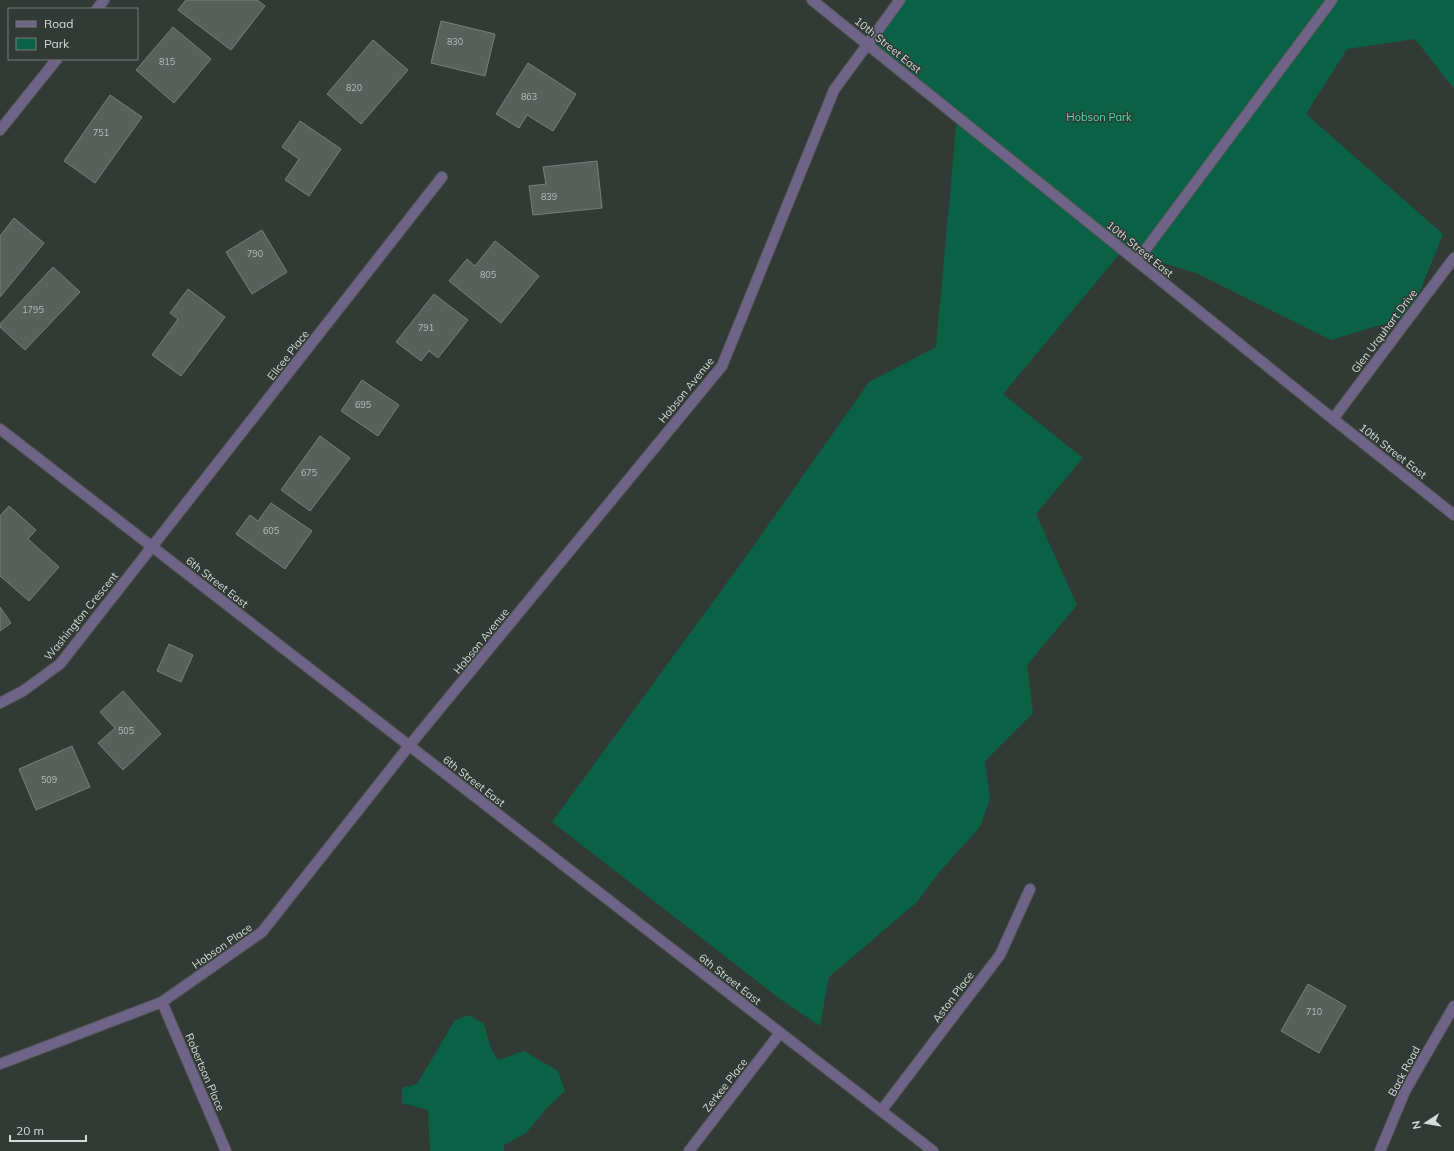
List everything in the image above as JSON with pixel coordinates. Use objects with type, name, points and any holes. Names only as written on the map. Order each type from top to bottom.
[{"type":"street","points":[[98,8],[104,0]]},
{"type":"street","name":"10th Street East","points":[[812,0],[1332,419],[1454,515]]},
{"type":"street","name":"Hobson Avenue","points":[[409,746],[722,366],[834,90],[900,0]]},
{"type":"street","points":[[1137,261],[1332,0]]},
{"type":"street","points":[[0,130],[56,60]]},
{"type":"street","name":"Ellcee Place","points":[[152,547],[442,177]]},
{"type":"street","name":"Glen Urquhart Drive","points":[[1332,419],[1454,258]]},
{"type":"street","name":"6th Street East","points":[[0,429],[933,1151]]},
{"type":"street","name":"Washington Crescent","points":[[0,703],[23,692],[60,664],[152,547]]},
{"type":"street","name":"Hobson Place","points":[[0,1064],[162,1002],[262,932],[409,746]]},
{"type":"street","name":"Aston Place","points":[[881,1111],[1000,955],[1030,889]]},
{"type":"street","name":"Robertson Place","points":[[162,1002],[226,1151]]},
{"type":"street","name":"Back Road","points":[[1380,1151],[1405,1091],[1454,1006]]},
{"type":"street","name":"Zerkee Place","points":[[689,1151],[780,1033]]},
{"type":"green space","name":"Hobson Park","points":[[902,0],[1454,0],[1454,89],[1415,39],[1347,49],[1306,114],[1443,234],[1410,316],[1331,340],[1196,273],[1141,256],[1137,261],[1123,250],[1003,394],[1083,458],[1036,514],[1077,605],[1027,665],[1033,713],[985,761],[990,799],[980,827],[941,870],[917,902],[829,977],[820,1026],[780,999],[552,822],[745,558],[869,382],[936,347],[957,117],[867,44]]},
{"type":"green space","points":[[469,1015],[484,1024],[491,1049],[498,1060],[524,1051],[558,1071],[565,1091],[547,1108],[526,1133],[504,1145],[504,1151],[430,1151],[428,1110],[402,1103],[402,1088],[417,1084],[455,1020]]},
{"type":"building","points":[[186,0],[257,0],[265,6],[231,50],[178,10]]},
{"type":"building","points":[[441,21],[495,34],[485,76],[431,63]]},
{"type":"building","points":[[173,27],[211,59],[174,103],[136,70]]},
{"type":"building","points":[[373,40],[408,70],[361,124],[327,94]]},
{"type":"building","points":[[528,63],[576,94],[553,131],[527,115],[519,128],[496,114]]},
{"type":"building","points":[[110,95],[142,117],[95,183],[64,161]]},
{"type":"building","points":[[300,121],[341,149],[309,196],[285,180],[299,159],[282,147]]},
{"type":"building","points":[[597,161],[602,208],[533,215],[529,186],[546,184],[543,167]]},
{"type":"building","points":[[14,218],[44,243],[0,297],[0,236]]},
{"type":"building","points":[[262,230],[287,272],[252,294],[226,252]]},
{"type":"building","points":[[495,241],[539,276],[501,323],[449,281],[467,259],[475,266]]},
{"type":"building","points":[[53,267],[80,292],[25,350],[0,327],[0,324]]},
{"type":"building","points":[[188,289],[225,317],[181,376],[152,355],[178,319],[170,313]]},
{"type":"building","points":[[434,294],[468,320],[438,358],[429,351],[421,361],[396,342]]},
{"type":"building","points":[[362,380],[399,405],[378,436],[341,411]]},
{"type":"building","points":[[320,436],[350,458],[310,511],[281,490]]},
{"type":"building","points":[[271,503],[312,531],[285,569],[236,534],[250,515],[258,521]]},
{"type":"building","points":[[9,506],[36,530],[28,539],[59,567],[29,601],[0,576],[0,516]]},
{"type":"building","points":[[0,607],[11,623],[0,631]]},
{"type":"building","points":[[169,644],[193,655],[181,682],[157,671]]},
{"type":"building","points":[[123,691],[161,734],[123,770],[98,743],[115,728],[100,712]]},
{"type":"building","points":[[72,746],[90,787],[36,810],[19,769]]},
{"type":"building","points":[[1308,984],[1346,1006],[1319,1053],[1281,1031]]}]
